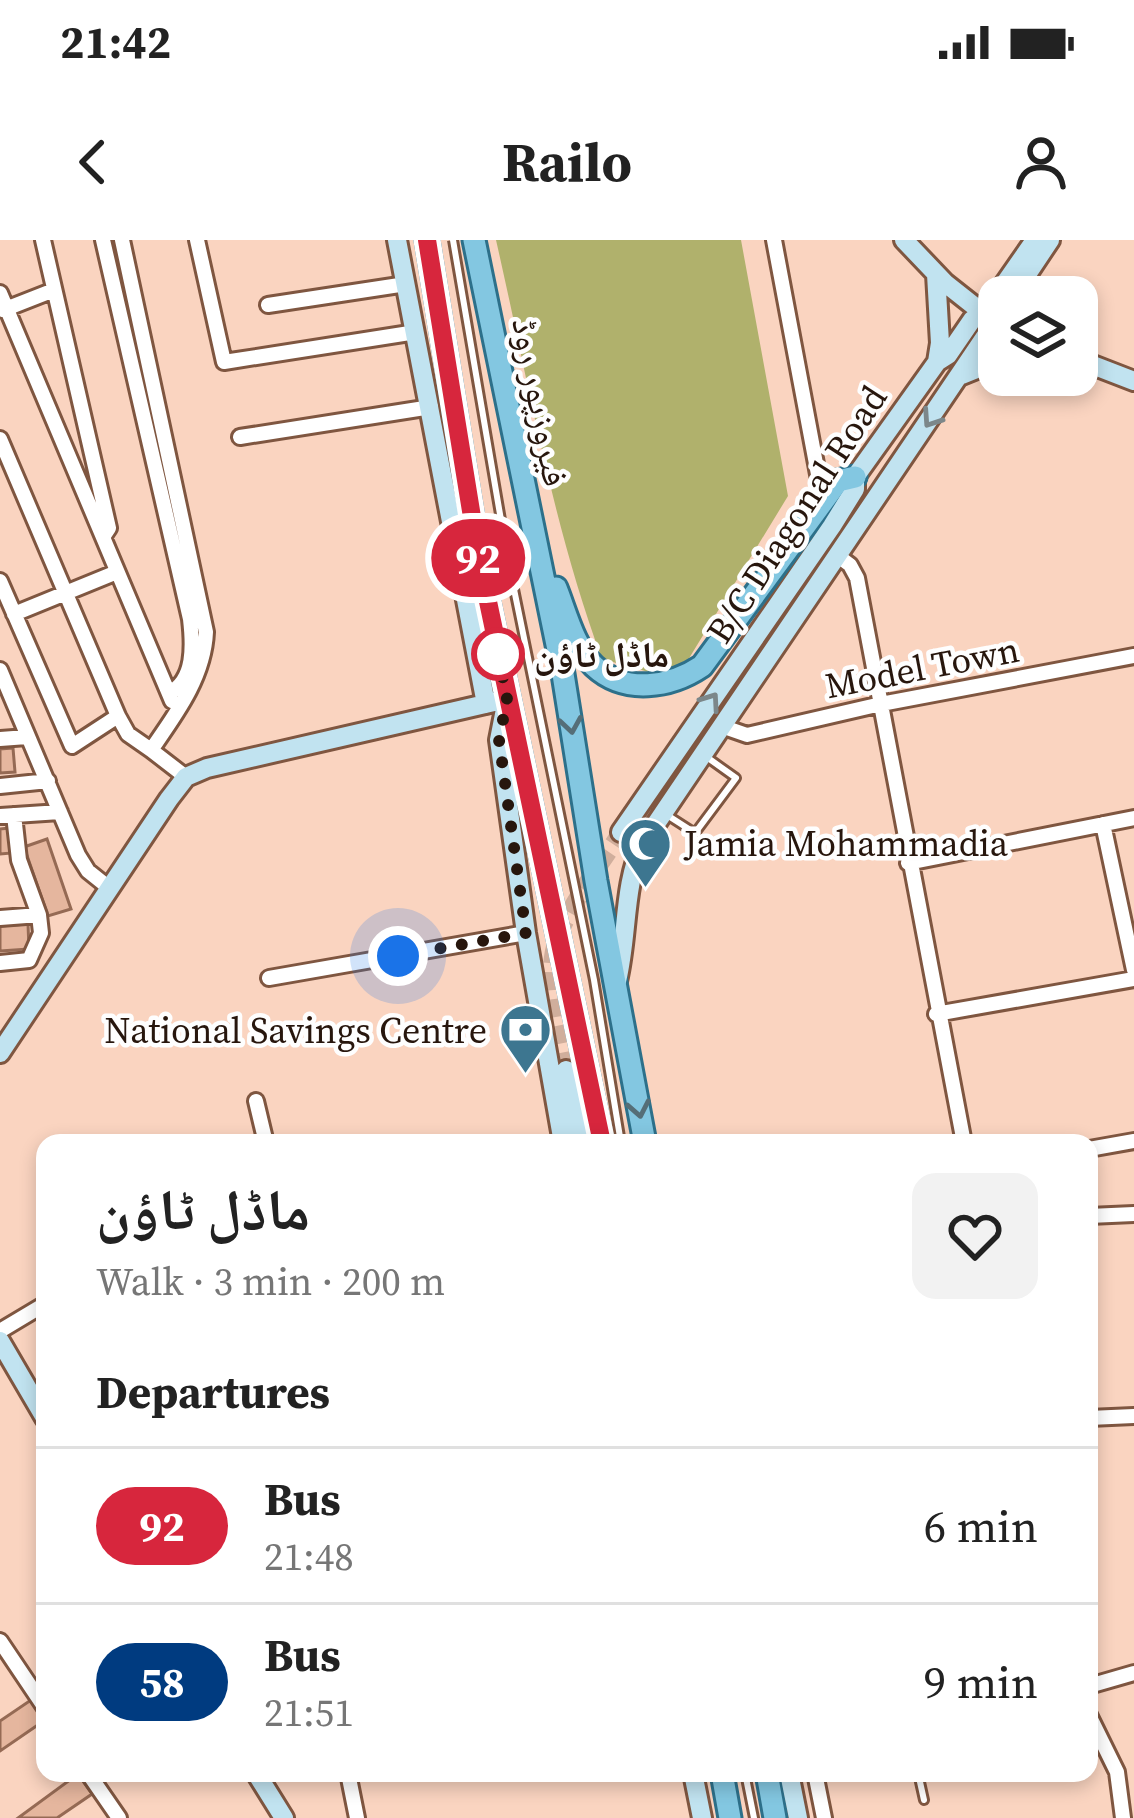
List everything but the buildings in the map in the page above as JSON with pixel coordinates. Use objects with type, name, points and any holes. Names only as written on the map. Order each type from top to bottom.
[{"type":"main road","points":[[427,240],[478,554],[496,701],[600,1134]]},
{"type":"main road","name":"فیروزپور روڈ","points":[[474,240],[563,674],[643,1134]]},
{"type":"main road","points":[[533,531],[572,628],[595,668],[654,686],[680,681],[702,666],[838,481],[855,477]]},
{"type":"main road","points":[[724,1782],[730,1818]]},
{"type":"main road","points":[[769,1782],[775,1818]]},
{"type":"street","points":[[43,240],[110,527],[103,537]]},
{"type":"street","points":[[103,240],[190,619],[187,675],[169,693]]},
{"type":"street","points":[[122,240],[206,632],[200,667],[151,750]]},
{"type":"street","points":[[197,240],[224,362],[416,332]]},
{"type":"street","points":[[397,240],[496,701],[526,933],[561,1134]]},
{"type":"street","points":[[774,240],[823,501]]},
{"type":"street","points":[[904,240],[936,274],[978,307]]},
{"type":"street","name":"B/C Diagonal Road","points":[[1016,276],[1035,240]]},
{"type":"street","points":[[1026,276],[1050,240]]},
{"type":"street","points":[[936,274],[937,362]]},
{"type":"street","points":[[268,305],[406,284]]},
{"type":"street","points":[[3,310],[54,290]]},
{"type":"street","points":[[0,293],[3,310],[178,709]]},
{"type":"street","name":"B/C Diagonal Road","points":[[621,832],[832,526],[855,489],[855,477],[937,362],[978,332]]},
{"type":"street","points":[[616,986],[626,944],[634,866],[664,813],[978,347]]},
{"type":"street","points":[[1098,367],[1134,381]]},
{"type":"street","points":[[962,375],[978,369]]},
{"type":"street","points":[[240,437],[431,407]]},
{"type":"street","points":[[0,439],[118,716],[128,734],[186,777]]},
{"type":"street","points":[[838,556],[857,578],[962,1134]]},
{"type":"street","points":[[14,614],[117,572]]},
{"type":"street","points":[[0,580],[72,746],[118,716]]},
{"type":"street","name":"Model Town","points":[[724,727],[748,735],[881,704],[1134,656]]},
{"type":"street","points":[[0,671],[88,871],[108,887]]},
{"type":"street","points":[[0,1053],[186,777],[206,768],[496,701]]},
{"type":"street","points":[[0,739],[27,737]]},
{"type":"street","points":[[0,786],[48,781]]},
{"type":"street","points":[[0,963],[29,960],[41,933],[7,816],[60,812]]},
{"type":"street","points":[[908,862],[1134,818]]},
{"type":"street","points":[[936,1014],[1134,975],[1103,824]]},
{"type":"street","points":[[0,861],[19,860]]},
{"type":"street","points":[[0,918],[39,915]]},
{"type":"street","points":[[269,978],[526,933]]},
{"type":"street","points":[[566,1070],[578,1134]]},
{"type":"street","points":[[256,1101],[264,1134]]},
{"type":"street","points":[[1098,1147],[1134,1141]]},
{"type":"street","points":[[1098,1216],[1134,1214]]},
{"type":"street","points":[[0,1331],[36,1309]]},
{"type":"street","points":[[0,1341],[36,1403]]},
{"type":"street","points":[[1098,1418],[1134,1417]]},
{"type":"street","points":[[0,1641],[36,1695]]},
{"type":"street","points":[[1098,1683],[1134,1672]]},
{"type":"street","points":[[1098,1743],[1117,1772],[1123,1818]]},
{"type":"street","points":[[94,1782],[119,1818]]},
{"type":"street","points":[[267,1782],[284,1818]]},
{"type":"street","points":[[349,1782],[357,1818]]},
{"type":"street","points":[[695,1782],[702,1818]]},
{"type":"street","points":[[791,1782],[798,1818]]},
{"type":"street","points":[[817,1782],[824,1818]]},
{"type":"lane","points":[[453,240],[507,555],[594,980],[620,1134]]},
{"type":"lane","points":[[664,813],[695,833],[736,778],[704,755]]},
{"type":"lane","points":[[747,1782],[754,1818]]},
{"type":"lane","points":[[921,1782],[924,1800]]},
{"type":"green space","points":[[496,240],[741,240],[788,496],[688,660],[663,676],[602,659],[555,504]]},
{"type":"tunnel","points":[[566,1070],[552,985],[556,942],[571,909],[621,832]]},
{"type":"bus line","name":"92","points":[[427,240],[478,554],[600,1134]]},
{"type":"place","name":"ماڈل ٹاؤن","points":[[498,654]]},
{"type":"place","name":"Jamia Mohammadia","points":[[645,889]]},
{"type":"place","name":"National Savings Centre","points":[[526,1076]]},
{"type":"route","points":[[398,956],[526,933],[499,740],[507,699],[498,654]]}]
